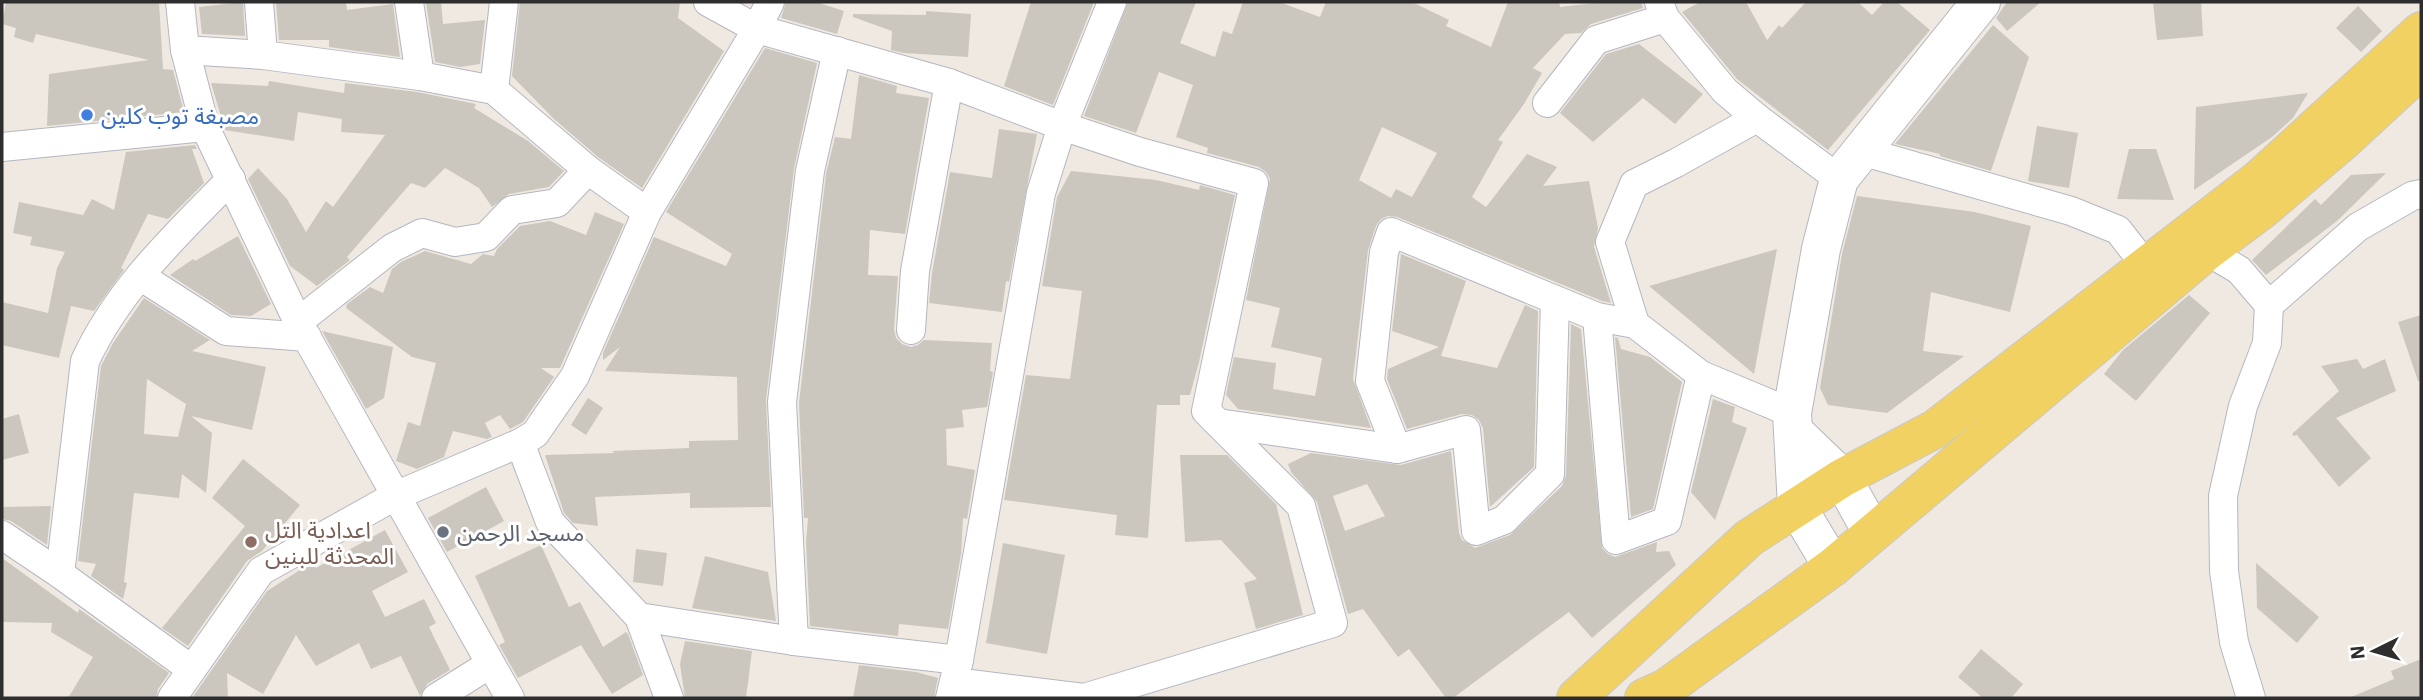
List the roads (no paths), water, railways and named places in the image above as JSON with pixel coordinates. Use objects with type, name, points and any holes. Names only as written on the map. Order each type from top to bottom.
[{"type":"main road","points":[[1833,567],[1797,508],[1792,422],[1821,249],[1850,165],[1981,2]]},
{"type":"main road","points":[[1576,698],[1749,538],[1842,478],[1935,429],[2259,179],[2421,30]]},
{"type":"main road","points":[[1644,698],[1666,688],[1833,567],[2207,251],[2263,209],[2342,142],[2421,69]]},
{"type":"main road","points":[[1792,422],[1842,478],[1872,532]]},
{"type":"street","points":[[180,2],[186,50],[205,127],[303,330],[510,698]]},
{"type":"street","points":[[259,2],[263,55]]},
{"type":"street","points":[[409,2],[420,76]]},
{"type":"street","points":[[494,90],[504,2]]},
{"type":"street","points":[[639,617],[794,641],[955,680],[1084,698],[1333,623],[1301,506],[1206,411],[1254,183],[1140,152],[948,83],[757,29],[709,2]]},
{"type":"street","points":[[172,698],[261,571],[395,496],[520,443],[535,434],[575,376],[647,212],[757,29],[770,2]]},
{"type":"street","points":[[955,680],[1041,193],[1062,126],[1112,2]]},
{"type":"street","points":[[1548,103],[1596,40],[1662,10],[1725,91],[1757,118],[1850,165],[2071,211],[2118,230],[2146,266]]},
{"type":"street","points":[[186,50],[263,55],[420,76],[494,90],[587,170],[647,212]]},
{"type":"street","points":[[794,641],[782,402],[810,171],[837,51]]},
{"type":"street","points":[[911,330],[915,271],[948,83]]},
{"type":"street","points":[[1635,324],[1610,242],[1634,184],[1757,118]]},
{"type":"street","points":[[2,147],[205,127]]},
{"type":"street","points":[[140,275],[226,331],[303,330],[393,248],[422,233],[455,242],[486,237],[512,210],[558,203],[587,170]]},
{"type":"street","points":[[60,574],[85,360],[95,339],[153,257],[231,179]]},
{"type":"street","points":[[2269,305],[2358,226],[2412,196],[2421,194]]},
{"type":"street","points":[[1397,449],[1370,381],[1384,252],[1391,232],[1597,317],[1635,324],[1700,375],[1792,422]]},
{"type":"street","points":[[2207,251],[2239,270],[2269,305],[2267,343],[2243,406],[2223,496],[2224,571],[2234,642],[2250,698]]},
{"type":"street","points":[[1219,423],[1397,449],[1466,430],[1476,531],[1504,520],[1550,474],[1555,300]]},
{"type":"street","points":[[1597,317],[1616,540],[1667,521],[1700,375]]},
{"type":"street","points":[[520,443],[550,522],[639,617],[668,698]]},
{"type":"street","points":[[2,535],[191,669]]},
{"type":"street","points":[[436,698],[491,664]]},
{"type":"place","name":"مصبغة توب كلين","points":[[87,115]]},
{"type":"place","name":"مسجد الرحمن","points":[[443,532]]},
{"type":"place","name":"اعدادية التل المحدثة للبنين","points":[[251,542]]}]
